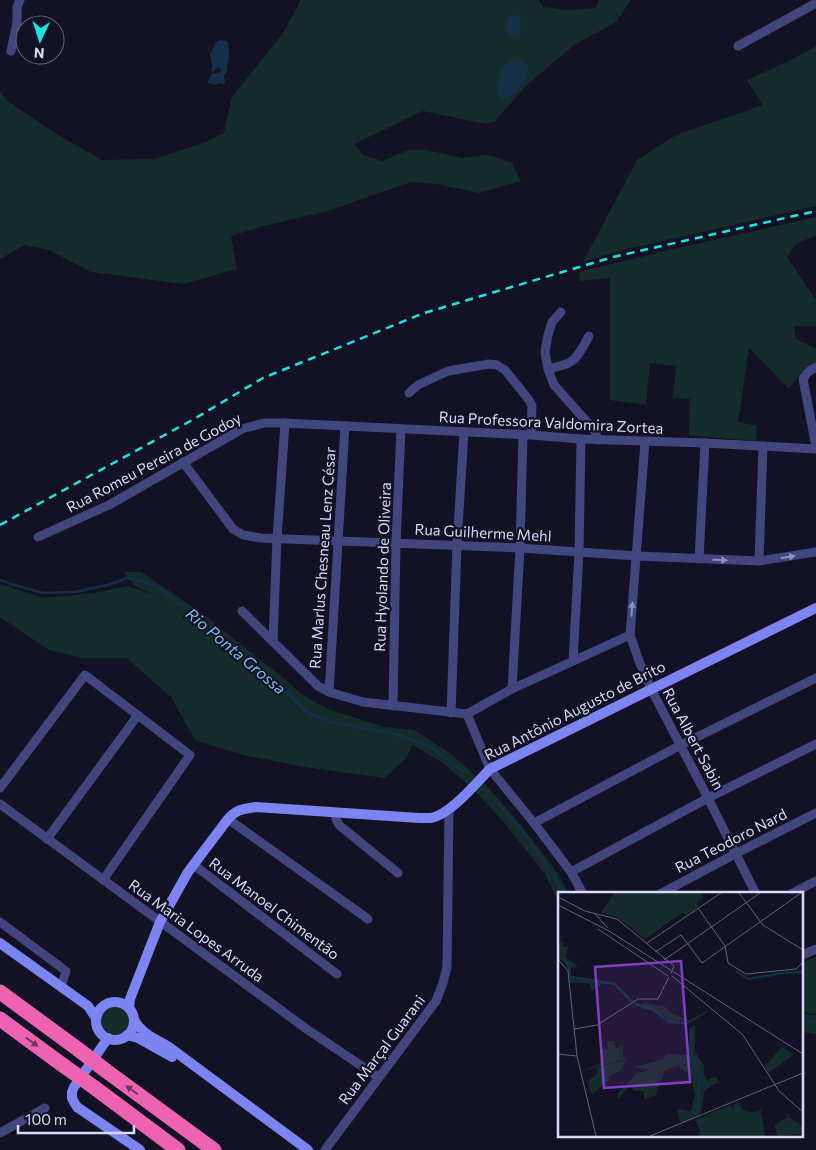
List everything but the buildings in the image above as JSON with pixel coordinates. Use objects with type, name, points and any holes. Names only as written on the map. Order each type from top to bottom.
[{"type":"highway","points":[[0,992],[214,1150]]},
{"type":"highway","points":[[0,1019],[178,1150]]},
{"type":"street","points":[[12,51],[17,22],[17,7],[20,0]]},
{"type":"street","points":[[738,46],[816,3]]},
{"type":"street","points":[[560,312],[552,322],[544,352],[548,369],[554,385],[595,431],[598,440]]},
{"type":"street","points":[[548,369],[566,366],[576,359],[588,336]]},
{"type":"street","points":[[409,393],[418,385],[448,371],[488,364],[497,365],[505,370],[532,406],[527,435],[512,689]]},
{"type":"street","points":[[816,367],[808,372],[804,379],[815,432],[816,448]]},
{"type":"street","name":"Rua Romeu Pereira de Godoy","points":[[38,537],[109,505],[242,429],[264,423],[285,423]]},
{"type":"street","points":[[273,641],[277,538],[285,423]]},
{"type":"street","name":"Rua Professora Valdomira Zortea","points":[[285,423],[598,440],[816,448]]},
{"type":"street","name":"Rua Marlus Chesneau Lenz César","points":[[329,692],[345,426]]},
{"type":"street","name":"Rua Hyolando de Oliveira","points":[[393,706],[396,543],[401,429]]},
{"type":"street","points":[[451,713],[457,546],[464,432]]},
{"type":"street","points":[[573,661],[579,552],[581,439]]},
{"type":"street","name":"Rua Albert Sabin","points":[[645,442],[630,635],[651,689],[755,892]]},
{"type":"street","points":[[699,559],[705,443]]},
{"type":"street","points":[[759,561],[763,446]]},
{"type":"street","name":"Rua Guilherme Mehl","points":[[183,462],[233,529],[243,535],[759,561],[816,552]]},
{"type":"street","name":"Rua Antônio Augusto de Brito","points":[[128,1004],[160,922],[188,872],[234,813],[242,809],[256,807],[431,818],[449,809],[490,769],[816,608]]},
{"type":"street","points":[[242,611],[318,686],[329,692],[364,702],[467,714],[512,689],[630,635]]},
{"type":"street","points":[[0,788],[86,675],[190,755],[103,880]]},
{"type":"street","points":[[534,823],[681,745],[816,678]]},
{"type":"street","points":[[467,714],[490,769],[571,872],[582,892]]},
{"type":"street","points":[[47,839],[138,715]]},
{"type":"street","points":[[571,872],[708,798],[816,744]]},
{"type":"street","name":"Rua Maria Lopes Arruda","points":[[0,804],[308,1030],[378,1078]]},
{"type":"street","name":"Rua Marçal Guarani","points":[[325,1150],[436,1001],[443,983],[447,967],[449,809]]},
{"type":"street","points":[[336,813],[339,825],[398,872]]},
{"type":"street","name":"Rua Teodoro Nard","points":[[664,892],[816,814]]},
{"type":"street","points":[[228,819],[368,919]]},
{"type":"street","name":"Rua Manoel Chimentão","points":[[194,865],[337,974]]},
{"type":"street","points":[[795,892],[816,881]]},
{"type":"street","points":[[0,922],[66,971],[61,987]]},
{"type":"street","points":[[0,943],[88,1006],[96,1018],[96,1023],[101,1033],[108,1038],[117,1039],[127,1035],[131,1031],[134,1020]]},
{"type":"street","points":[[804,954],[816,948]]},
{"type":"street","points":[[88,1006],[102,1007],[112,1002],[128,1004],[134,1020],[141,1031],[169,1047],[308,1150]]},
{"type":"street","points":[[96,1018],[102,1007]]},
{"type":"street","points":[[127,1035],[144,1041],[215,1081]]},
{"type":"street","points":[[108,1038],[74,1086],[72,1098],[83,1112],[140,1150]]},
{"type":"street","points":[[0,1133],[45,1108]]},
{"type":"green space","points":[[301,0],[539,0],[543,7],[568,10],[595,8],[599,0],[631,0],[616,22],[574,45],[527,85],[495,121],[486,124],[423,111],[354,144],[363,155],[383,161],[408,150],[427,150],[462,158],[488,155],[512,163],[521,181],[479,193],[436,184],[411,182],[328,211],[260,227],[231,236],[237,269],[183,284],[91,272],[49,250],[25,245],[0,259],[0,91],[6,100],[55,133],[102,160],[154,159],[206,142],[224,133],[232,97],[283,33]]},
{"type":"green space","points":[[816,46],[816,206],[619,251],[583,262],[637,160],[676,135],[763,105],[747,80]]},
{"type":"green space","points":[[816,217],[816,235],[796,244],[787,257],[816,300],[816,326],[794,326],[796,339],[816,349],[816,366],[797,378],[789,389],[749,348],[738,422],[757,426],[756,441],[689,435],[690,399],[673,398],[676,366],[650,363],[646,405],[610,400],[610,278],[580,281],[579,272]]},
{"type":"green space","points":[[124,572],[141,572],[206,616],[304,696],[328,709],[384,727],[414,730],[451,754],[486,785],[515,818],[556,871],[568,892],[558,892],[558,901],[545,874],[506,825],[475,791],[443,763],[413,745],[406,758],[385,778],[311,768],[243,755],[195,740],[171,697],[127,658],[82,658],[49,650],[0,617],[0,584],[43,598],[95,593],[127,586],[157,596],[136,587]]},
{"type":"green space","points":[[816,957],[816,1014],[804,1012],[804,962]]},
{"type":"green space","points":[[115,1006],[121,1007],[129,1015],[129,1027],[121,1035],[115,1036],[109,1035],[101,1027],[100,1021],[101,1015],[109,1007]]},
{"type":"green space","points":[[804,1014],[816,1015],[816,1034],[804,1032]]},
{"type":"water","points":[[520,15],[521,29],[519,36],[508,36],[506,23],[508,18]]},
{"type":"water","points":[[217,41],[228,42],[228,70],[224,76],[225,83],[216,85],[208,83],[208,81],[212,74],[219,73],[221,69],[218,67],[213,72],[210,55]]},
{"type":"water","points":[[519,59],[528,64],[524,82],[512,95],[501,99],[496,87],[501,70],[508,61]]},
{"type":"waterway","name":"Rio Ponta Grossa","points":[[0,580],[43,593],[74,592],[108,585],[127,578],[152,584],[213,628],[259,672],[285,691],[307,712],[331,722],[396,734],[431,747],[463,772]]},
{"type":"waterway","name":"Rio Ponta Grossa","points":[[497,803],[528,838],[564,892]]},
{"type":"waterway","name":"Rio Ponta Grossa","points":[[804,1021],[816,1022]]},
{"type":"railway","points":[[0,525],[194,419],[263,378],[424,313],[613,257],[816,211]]}]
